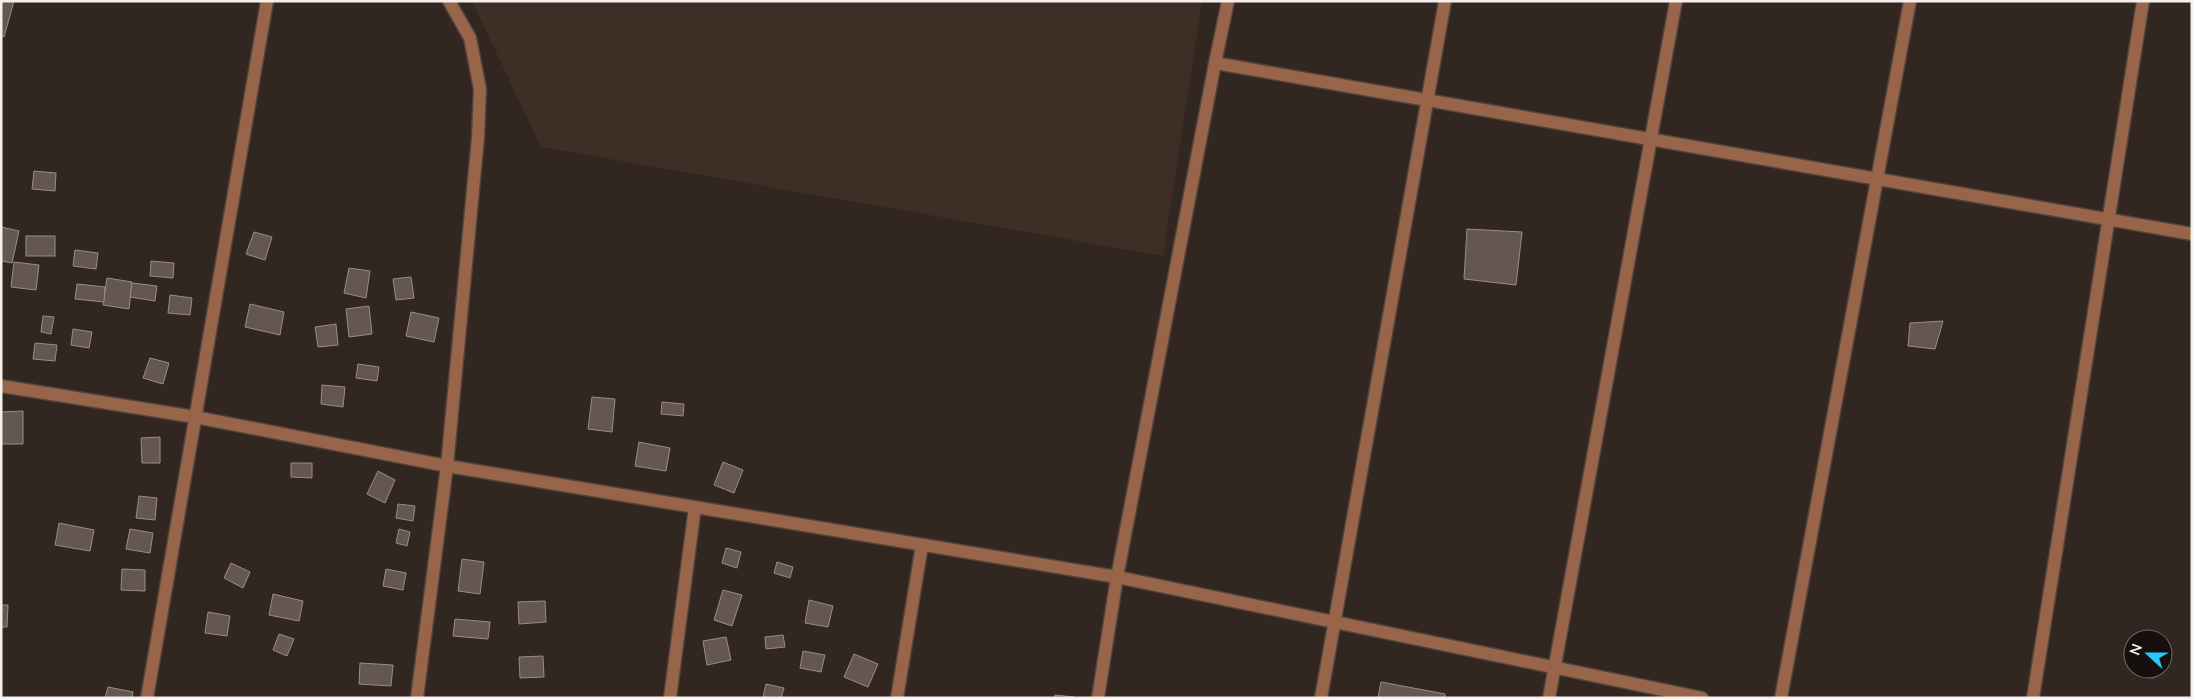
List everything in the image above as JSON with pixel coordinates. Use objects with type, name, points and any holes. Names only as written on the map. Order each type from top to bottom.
[{"type":"street","points":[[147,698],[267,1]]},
{"type":"street","points":[[417,698],[447,466],[478,137],[480,90],[470,38],[450,1]]},
{"type":"street","points":[[1098,698],[1117,577],[1228,1]]},
{"type":"street","points":[[1321,698],[1444,1]]},
{"type":"street","points":[[1549,698],[1676,1]]},
{"type":"street","points":[[1781,698],[1910,1]]},
{"type":"street","points":[[2033,698],[2143,1]]},
{"type":"street","points":[[1215,63],[2192,234]]},
{"type":"street","points":[[1,386],[195,417],[447,466],[1117,577],[1702,698]]},
{"type":"street","points":[[670,698],[696,507]]},
{"type":"street","points":[[897,698],[922,545]]},
{"type":"shaded area","points":[[472,1],[1202,1],[1163,256],[541,147]]},
{"type":"building","points":[[1,1],[14,1],[4,37],[1,36]]},
{"type":"building","points":[[34,171],[56,173],[55,191],[32,189]]},
{"type":"building","points":[[1,227],[19,231],[12,263],[1,261]]},
{"type":"building","points":[[1467,229],[1522,232],[1516,285],[1464,279]]},
{"type":"building","points":[[254,232],[272,237],[265,260],[246,254]]},
{"type":"building","points":[[26,236],[55,236],[55,256],[26,256]]},
{"type":"building","points":[[75,250],[98,253],[96,269],[73,266]]},
{"type":"building","points":[[151,261],[174,263],[173,278],[150,276]]},
{"type":"building","points":[[14,262],[39,265],[36,290],[11,287]]},
{"type":"building","points":[[349,268],[370,271],[366,298],[344,293]]},
{"type":"building","points":[[411,277],[414,298],[396,300],[393,279]]},
{"type":"building","points":[[107,278],[132,282],[129,309],[103,305]]},
{"type":"building","points":[[132,283],[157,286],[155,301],[130,297]]},
{"type":"building","points":[[77,284],[105,287],[104,302],[75,299]]},
{"type":"building","points":[[170,295],[192,298],[190,315],[168,313]]},
{"type":"building","points":[[250,304],[284,312],[280,335],[245,327]]},
{"type":"building","points":[[369,306],[372,334],[349,337],[346,309]]},
{"type":"building","points":[[411,312],[439,318],[434,342],[406,336]]},
{"type":"building","points":[[43,316],[54,317],[51,334],[41,332]]},
{"type":"building","points":[[1943,321],[1935,349],[1908,346],[1910,323]]},
{"type":"building","points":[[336,324],[338,345],[318,347],[315,327]]},
{"type":"building","points":[[73,329],[92,332],[89,348],[71,345]]},
{"type":"building","points":[[35,343],[57,345],[55,361],[33,359]]},
{"type":"building","points":[[150,358],[169,363],[163,384],[143,378]]},
{"type":"building","points":[[358,364],[379,367],[377,381],[356,378]]},
{"type":"building","points":[[322,385],[345,387],[343,407],[321,404]]},
{"type":"building","points":[[592,397],[615,399],[612,432],[588,429]]},
{"type":"building","points":[[662,402],[684,404],[683,416],[661,414]]},
{"type":"building","points":[[23,411],[23,444],[1,444],[1,412]]},
{"type":"building","points":[[160,437],[160,463],[142,463],[141,438]]},
{"type":"building","points":[[639,442],[670,448],[666,471],[635,466]]},
{"type":"building","points":[[723,462],[743,470],[734,493],[714,485]]},
{"type":"building","points":[[291,463],[312,463],[312,478],[291,477]]},
{"type":"building","points":[[378,471],[395,480],[385,503],[367,494]]},
{"type":"building","points":[[139,496],[157,498],[155,520],[136,518]]},
{"type":"building","points":[[398,504],[415,506],[413,521],[396,518]]},
{"type":"building","points":[[59,523],[94,530],[90,551],[55,545]]},
{"type":"building","points":[[130,529],[153,533],[150,553],[126,549]]},
{"type":"building","points":[[399,529],[410,532],[407,546],[396,543]]},
{"type":"building","points":[[726,548],[741,552],[737,568],[722,563]]},
{"type":"building","points":[[462,559],[484,562],[480,594],[458,591]]},
{"type":"building","points":[[777,562],[793,567],[790,578],[774,573]]},
{"type":"building","points":[[231,563],[250,572],[243,588],[224,578]]},
{"type":"building","points":[[122,569],[145,570],[145,591],[121,590]]},
{"type":"building","points":[[386,569],[406,573],[403,590],[383,586]]},
{"type":"building","points":[[723,590],[742,595],[732,626],[714,620]]},
{"type":"building","points":[[273,594],[303,601],[299,621],[269,615]]},
{"type":"building","points":[[809,600],[833,606],[828,627],[805,623]]},
{"type":"building","points":[[545,601],[546,622],[519,624],[518,602]]},
{"type":"building","points":[[1,605],[8,605],[7,627],[1,627]]},
{"type":"building","points":[[208,612],[230,616],[227,636],[205,633]]},
{"type":"building","points":[[455,619],[490,622],[488,639],[453,636]]},
{"type":"building","points":[[279,634],[294,639],[287,656],[273,650]]},
{"type":"building","points":[[783,635],[785,647],[766,649],[765,637]]},
{"type":"building","points":[[726,637],[731,660],[707,665],[703,641]]},
{"type":"building","points":[[803,651],[825,655],[821,672],[800,668]]},
{"type":"building","points":[[854,654],[878,664],[868,687],[844,677]]},
{"type":"building","points":[[543,656],[544,677],[520,678],[519,657]]},
{"type":"building","points":[[360,663],[393,665],[391,686],[359,684]]},
{"type":"building","points":[[1381,682],[1445,694],[1445,698],[1378,698]]},
{"type":"building","points":[[766,684],[784,688],[781,698],[763,697]]},
{"type":"building","points":[[108,687],[133,692],[132,698],[105,698]]},
{"type":"building","points":[[1055,695],[1074,697],[1074,698],[1054,698]]}]
